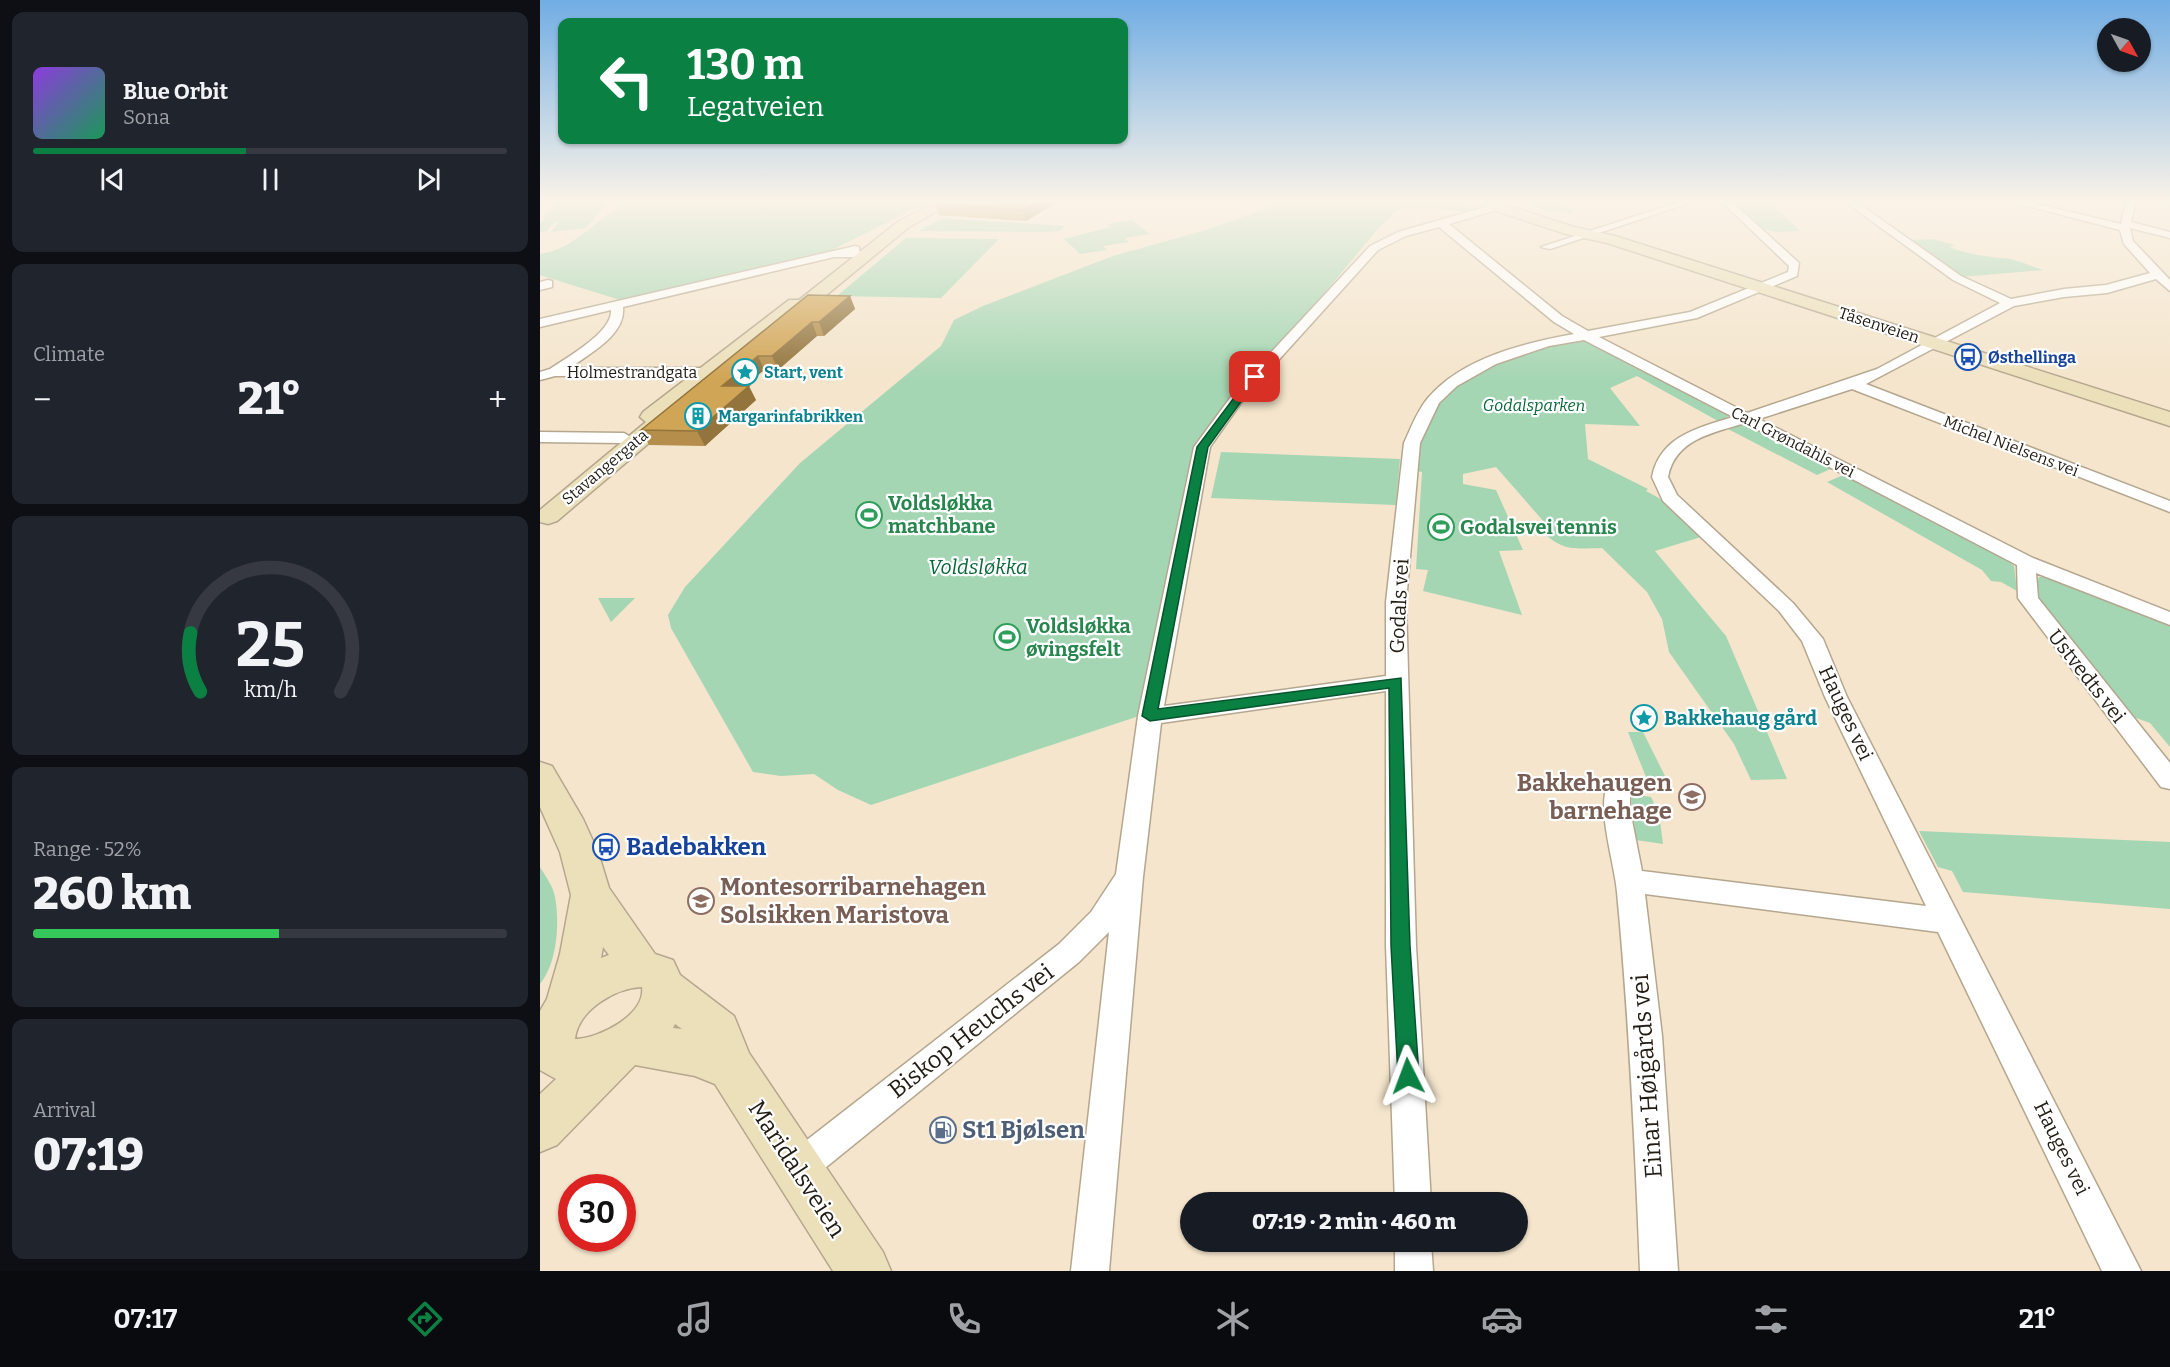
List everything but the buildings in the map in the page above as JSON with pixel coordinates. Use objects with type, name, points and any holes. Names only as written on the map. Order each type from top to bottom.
[{"type":"main road","name":"Stavangergata","points":[[542,514],[574,491],[842,260]]},
{"type":"main road","name":"Stavangergata","points":[[542,514],[555,492],[843,266],[846,260]]},
{"type":"main road","name":"Tåsenveien","points":[[1673,260],[2170,419]]},
{"type":"main road","points":[[540,775],[565,819],[579,852],[591,895],[581,954],[568,1002],[551,1028],[545,1051],[552,1051],[558,1058],[569,1062],[599,1059],[623,1047],[695,1054],[730,1067]]},
{"type":"main road","name":"Maridalsveien","points":[[591,895],[653,978],[718,1031],[730,1067],[864,1271]]},
{"type":"main road","points":[[540,1128],[657,1015],[664,1001],[653,978],[617,971],[604,976],[568,1002]]},
{"type":"street","points":[[540,323],[806,260]]},
{"type":"street","name":"Biskop Heuchs vei","points":[[1090,1271],[1129,877],[1150,716],[1202,447],[1241,393],[1363,260]]},
{"type":"street","name":"Carl Grøndahls vei","points":[[1489,260],[1558,318],[1585,335],[2025,562],[2170,619]]},
{"type":"street","name":"Godals vei","points":[[1412,1192],[1401,946],[1396,682],[1396,602],[1412,443],[1433,401],[1452,383],[1471,370],[1522,349],[1693,315],[1793,274],[1795,265],[1790,260]]},
{"type":"street","points":[[1933,260],[1957,278],[2010,303]]},
{"type":"street","points":[[1935,344],[2010,303],[2064,293],[2107,289],[2160,270],[2170,286]]},
{"type":"street","name":"Holmestrandgata","points":[[555,372],[606,334],[618,317],[617,305]]},
{"type":"street","name":"Hauges vei","points":[[1935,344],[1853,384],[1680,441],[1667,453],[1660,477],[1669,497],[1779,599],[1812,639],[1836,697],[1950,921],[2122,1271]]},
{"type":"street","name":"Holmestrandgata","points":[[540,376],[555,372],[709,372]]},
{"type":"street","name":"Michel Nielsens vei","points":[[1853,384],[2170,507]]},
{"type":"street","name":"Stavangergata","points":[[540,437],[624,438]]},
{"type":"street","name":"Ustvedts vei","points":[[2025,562],[2028,598],[2052,632],[2170,780]]},
{"type":"street","points":[[1150,716],[1396,682]]},
{"type":"street","name":"Einar Høigårds vei","points":[[1617,791],[1617,810],[1630,881],[1646,1036],[1659,1271]]},
{"type":"street","name":"Biskop Heuchs vei","points":[[797,1169],[1069,953],[1101,921],[1129,877]]},
{"type":"street","points":[[1630,881],[1950,921]]},
{"type":"street","points":[[1413,1252],[1414,1271]]},
{"type":"green space","points":[[540,260],[794,260],[620,300],[540,275]]},
{"type":"green space","points":[[879,260],[978,260],[941,298],[837,296]]},
{"type":"green space","name":"Voldsløkka","points":[[1102,260],[1352,260],[1248,385],[1204,448],[1139,716],[871,805],[838,790],[814,774],[781,776],[753,772],[671,628],[668,615],[685,587],[800,463],[941,346],[954,320],[983,306]]},
{"type":"green space","points":[[1938,260],[2015,260],[2043,270],[1962,277]]},
{"type":"green space","name":"Godalsparken","points":[[1576,339],[1589,340],[1727,413],[1728,417],[1718,421],[1637,376],[1610,388],[1640,426],[1585,424],[1588,459],[1648,489],[1646,491],[1659,498],[1701,537],[1655,551],[1726,636],[1787,779],[1751,780],[1734,744],[1669,652],[1662,619],[1647,592],[1602,548],[1567,547],[1546,536],[1538,528],[1544,522],[1496,467],[1463,474],[1463,484],[1496,490],[1523,550],[1499,551],[1522,615],[1423,591],[1428,570],[1416,569],[1422,472],[1416,471],[1427,422],[1439,403],[1472,375],[1512,356]]},
{"type":"green space","points":[[1741,424],[1753,425],[1835,467],[1817,475],[1728,429]]},
{"type":"green space","points":[[1221,452],[1400,459],[1396,505],[1211,498]]},
{"type":"green space","points":[[1848,473],[1998,552],[2014,566],[2017,591],[2001,582],[1991,581],[1982,570],[1827,482]]},
{"type":"green space","points":[[2039,577],[2048,577],[2170,624],[2170,747],[2150,723],[2125,714],[2039,601],[2036,586]]},
{"type":"green space","points":[[598,598],[635,598],[611,622]]},
{"type":"green space","points":[[1628,732],[1643,732],[1670,786],[1650,787]]},
{"type":"green space","points":[[1631,794],[1651,797],[1659,813],[1663,844],[1636,840]]},
{"type":"green space","points":[[1919,831],[2170,842],[2170,909],[1963,892],[1952,871],[1938,867]]},
{"type":"green space","points":[[540,867],[554,893],[557,931],[554,955],[546,976],[540,984]]},
{"type":"place","name":"Østhellinga","points":[[1968,357]]},
{"type":"place","name":"Start, vent","points":[[745,372]]},
{"type":"place","name":"Margarinfabrikken","points":[[698,416]]},
{"type":"place","name":"Voldsløkka matchbane","points":[[869,515]]},
{"type":"place","name":"Godalsvei tennis","points":[[1441,527]]},
{"type":"place","name":"Voldsløkka øvingsfelt","points":[[1007,637]]},
{"type":"place","name":"Bakkehaug gård","points":[[1644,718]]},
{"type":"place","name":"Bakkehaugen barnehage","points":[[1692,797]]},
{"type":"place","name":"Badebakken","points":[[606,847]]},
{"type":"place","name":"Montesorribarnehagen Solsikken Maristova","points":[[701,901]]},
{"type":"place","name":"St1 Bjølsen","points":[[943,1130]]},
{"type":"route","points":[[1255,377],[1202,447],[1150,716],[1396,682],[1401,946],[1408,1076]]}]
